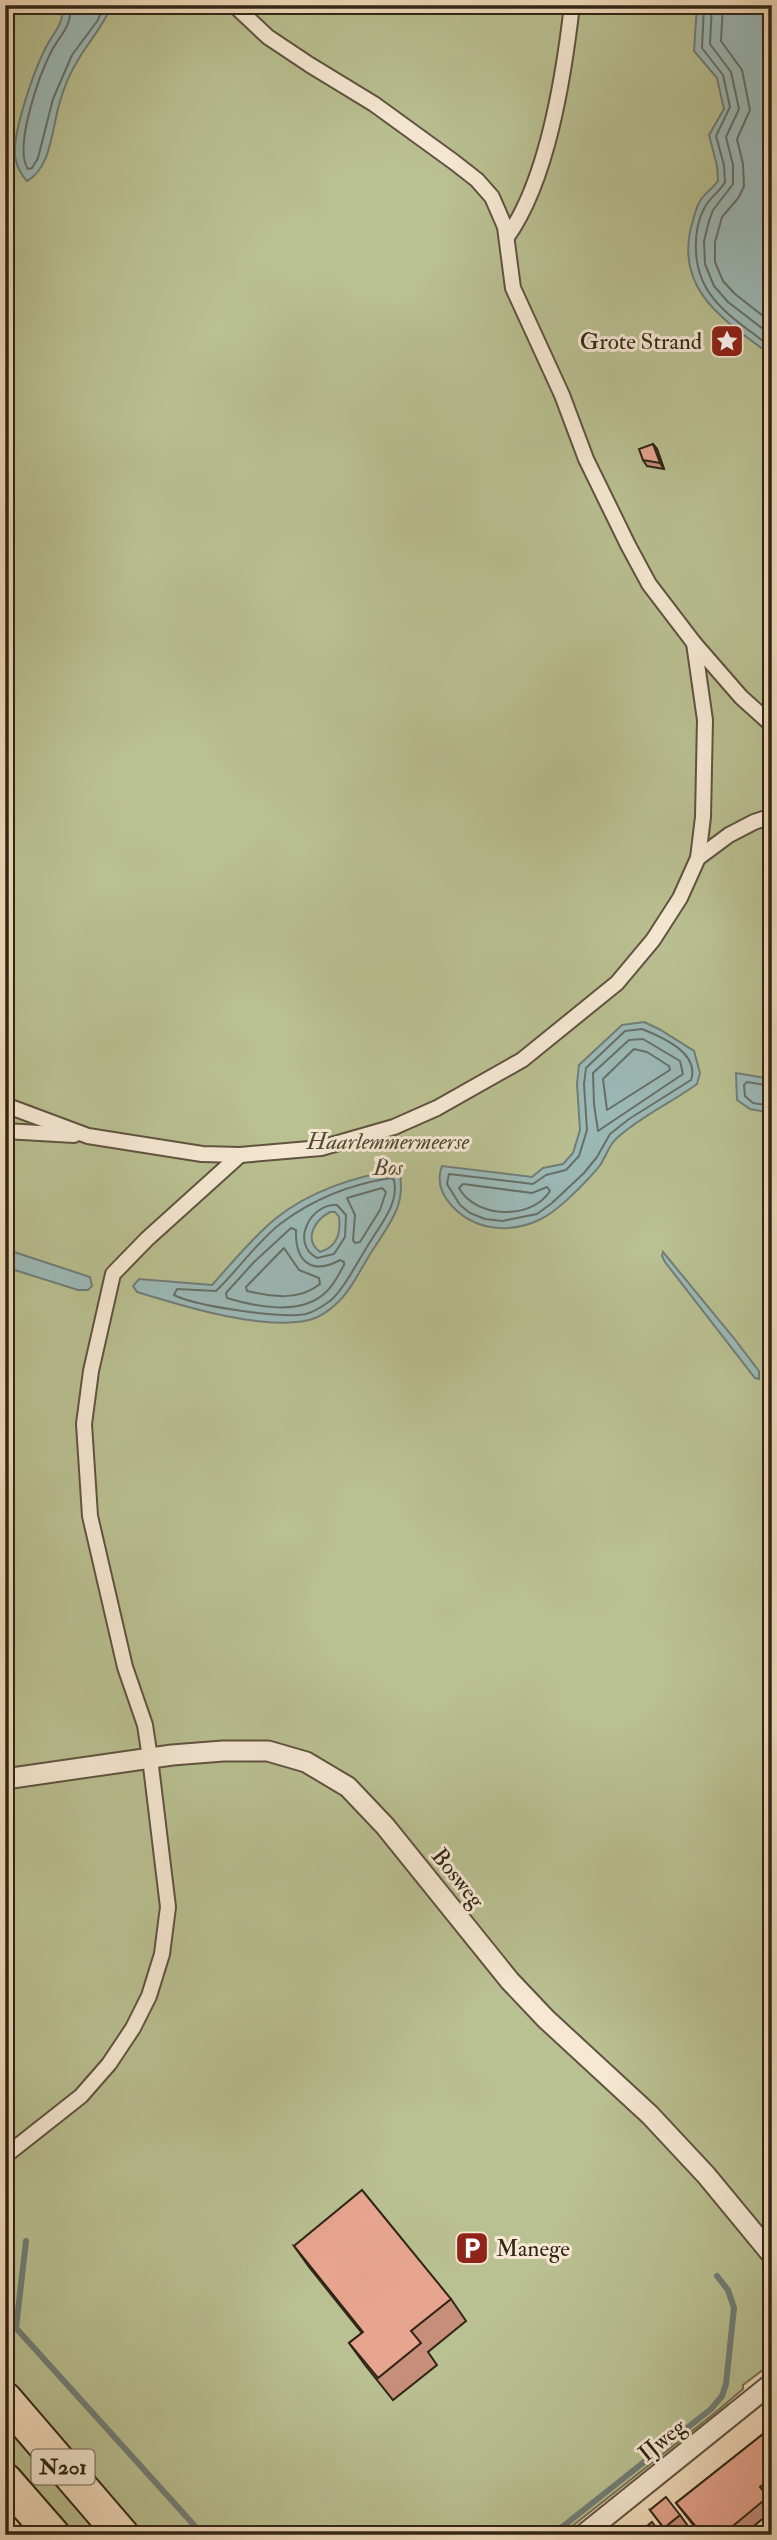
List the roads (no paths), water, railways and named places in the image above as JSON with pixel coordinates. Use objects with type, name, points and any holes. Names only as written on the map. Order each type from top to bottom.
[{"type":"highway","name":"N201","points":[[5,2399],[121,2535]]},
{"type":"highway","name":"N201","points":[[5,2480],[53,2535]]},
{"type":"street","points":[[234,5],[268,37],[374,104],[477,180],[492,197],[502,216],[507,237],[513,288],[562,395],[612,516],[649,584],[694,643],[741,697],[772,725]]},
{"type":"street","points":[[507,237],[528,204],[540,164],[559,85],[572,5]]},
{"type":"street","points":[[5,1131],[88,1136],[202,1154],[240,1155],[321,1148],[383,1131],[437,1108],[522,1060],[617,983],[653,940],[680,898],[698,858],[704,806],[705,720],[694,643]]},
{"type":"street","points":[[698,858],[729,835],[772,816]]},
{"type":"street","points":[[5,1105],[88,1136]]},
{"type":"street","points":[[5,2156],[82,2096],[109,2064],[133,2028],[149,1996],[162,1954],[168,1907],[150,1758],[145,1725],[125,1667],[90,1516],[84,1424],[91,1371],[113,1273],[240,1155]]},
{"type":"street","name":"Bosweg","points":[[5,1779],[150,1758],[223,1751],[268,1751],[306,1762],[348,1787],[385,1826],[510,1981],[546,2019],[650,2115],[706,2175],[772,2255]]},
{"type":"street","name":"IJweg","points":[[583,2535],[772,2383]]},
{"type":"water","points":[[64,5],[112,5],[71,73],[61,99],[46,158],[35,175],[27,181],[15,157],[17,133],[35,72],[59,25]]},
{"type":"water","points":[[697,5],[772,5],[772,356],[709,304],[698,288],[691,270],[688,250],[691,227],[698,204],[718,181],[709,135],[724,109],[717,78],[694,51]]},
{"type":"water","points":[[644,1022],[694,1051],[700,1073],[697,1084],[617,1138],[601,1164],[585,1182],[560,1206],[541,1219],[518,1227],[494,1227],[471,1221],[452,1206],[441,1188],[442,1166],[532,1177],[543,1168],[563,1164],[573,1153],[580,1130],[577,1084],[579,1065],[622,1025]]},
{"type":"water","points":[[736,1073],[772,1079],[772,1113],[750,1109],[737,1100]]},
{"type":"water","points":[[399,1169],[401,1193],[395,1213],[346,1293],[333,1307],[316,1318],[290,1323],[246,1320],[156,1298],[137,1292],[133,1286],[139,1279],[212,1285],[258,1234],[289,1209],[334,1186]],"holes":[[[335,1212],[339,1217],[337,1239],[330,1247],[320,1252],[312,1241],[313,1230],[325,1215]]]},
{"type":"water","points":[[5,1249],[90,1277],[92,1286],[88,1290],[78,1290],[5,1267]]},
{"type":"water","points":[[663,1252],[759,1371],[759,1379],[755,1378],[665,1262]]},
{"type":"waterway","points":[[26,2241],[16,2328],[203,2535]]},
{"type":"waterway","points":[[552,2535],[711,2409],[722,2396],[726,2384],[734,2308],[728,2290],[717,2276]]},
{"type":"place","name":"Grote Strand","points":[[727,341]]},
{"type":"place","name":"Manege","points":[[472,2248]]},
{"type":"park label","name":"Haarlemmermeerse Bos","points":[[388,1154]]}]
